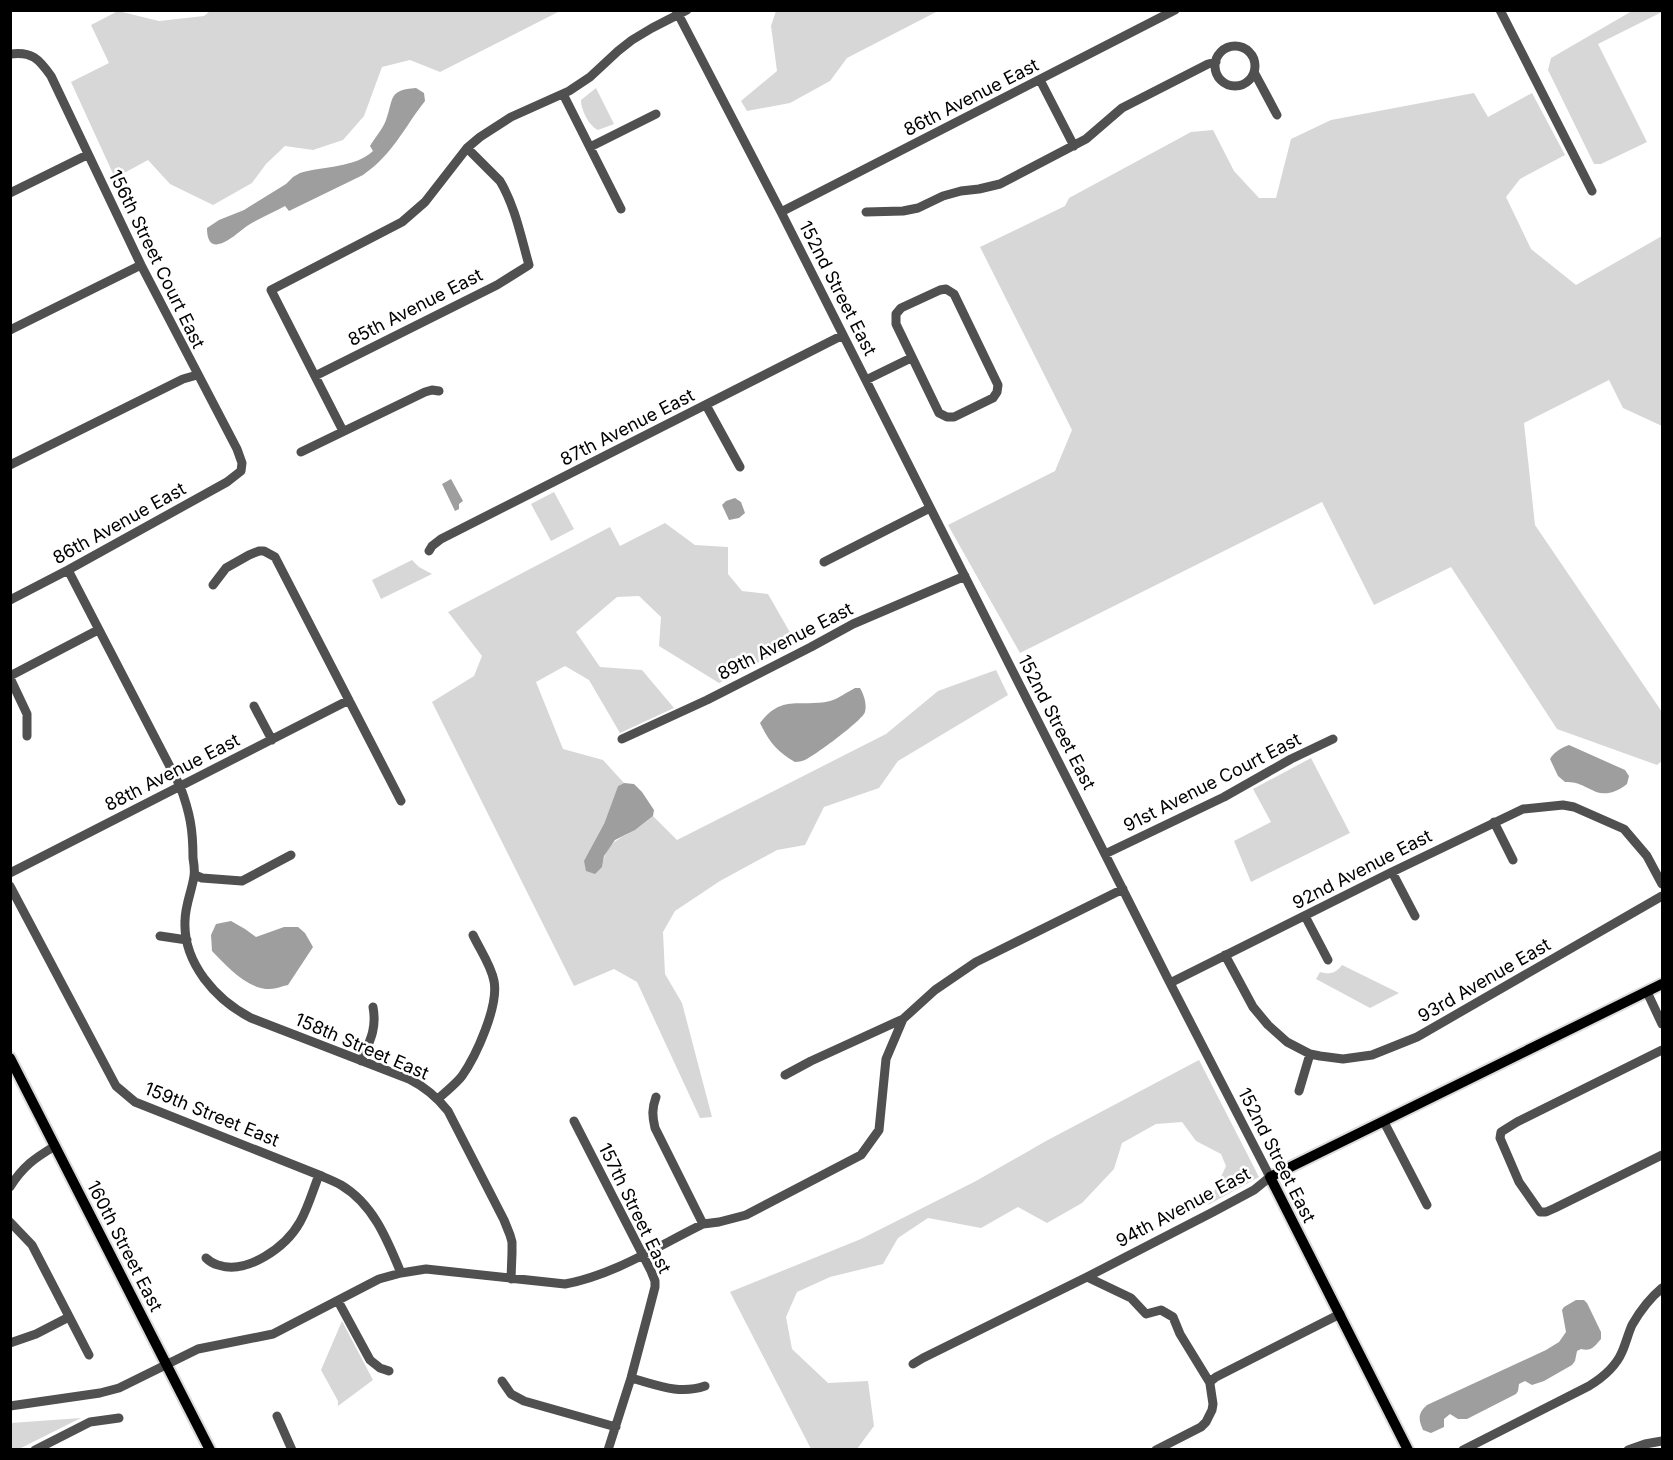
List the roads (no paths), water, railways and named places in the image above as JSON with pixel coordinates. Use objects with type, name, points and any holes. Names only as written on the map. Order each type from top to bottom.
[{"type":"main road","name":"94th Avenue East","points":[[1270,1177],[1662,984]]},
{"type":"main road","name":"160th Street East","points":[[10,1058],[210,1449]]},
{"type":"main road","name":"152nd Street East","points":[[1270,1177],[1408,1449]]},
{"type":"street","name":"86th Avenue East","points":[[781,212],[1175,10]]},
{"type":"street","points":[[1500,10],[1592,191]]},
{"type":"street","points":[[343,431],[271,290],[402,222],[430,196],[467,148],[480,136],[511,117],[562,94],[590,77],[632,40],[680,12]]},
{"type":"street","name":"152nd Street East","points":[[680,12],[1270,1177]]},
{"type":"street","points":[[1239,47],[1250,53],[1255,65],[1254,72],[1251,78],[1241,86],[1228,85],[1218,77],[1215,70],[1216,62],[1226,48],[1239,47]]},
{"type":"street","name":"156th Street Court East","points":[[10,54],[20,52],[29,54],[41,61],[51,76],[141,266],[237,449],[242,463],[241,471]]},
{"type":"street","points":[[866,212],[903,211],[961,190],[1000,184],[1086,140],[1122,108],[1216,62]]},
{"type":"street","points":[[1254,72],[1277,115]]},
{"type":"street","points":[[1040,80],[1074,146]]},
{"type":"street","points":[[562,94],[621,209]]},
{"type":"street","points":[[590,147],[656,114]]},
{"type":"street","name":"85th Avenue East","points":[[315,376],[497,285],[529,265],[504,186],[467,148]]},
{"type":"street","points":[[10,193],[87,155]]},
{"type":"street","points":[[10,330],[141,266]]},
{"type":"street","points":[[940,290],[949,290],[954,294],[997,382],[997,392],[993,398],[983,403],[954,417],[947,417],[939,413],[911,357],[896,324],[897,311],[940,290]]},
{"type":"street","name":"87th Avenue East","points":[[429,551],[441,539],[843,335]]},
{"type":"street","points":[[866,380],[911,357]]},
{"type":"street","points":[[10,465],[183,379],[197,375]]},
{"type":"street","points":[[301,452],[424,392],[439,391]]},
{"type":"street","points":[[706,405],[740,467]]},
{"type":"street","name":"86th Avenue East","points":[[10,600],[227,482],[241,471]]},
{"type":"street","points":[[824,562],[930,508]]},
{"type":"street","points":[[213,585],[226,568],[249,555],[264,551],[275,557],[401,801]]},
{"type":"street","name":"158th Street East","points":[[68,570],[180,786],[189,808],[195,875],[185,921],[191,955],[201,975],[222,998],[239,1012],[409,1079],[423,1086],[438,1099],[448,1111],[507,1227],[512,1242],[510,1279]]},
{"type":"street","name":"89th Avenue East","points":[[622,739],[717,695],[853,624],[965,576]]},
{"type":"street","points":[[27,736],[27,714],[10,677],[98,630]]},
{"type":"street","name":"88th Avenue East","points":[[10,873],[349,700]]},
{"type":"street","points":[[254,706],[272,740]]},
{"type":"street","name":"91st Avenue Court East","points":[[1105,854],[1224,797],[1291,759],[1333,739]]},
{"type":"street","name":"92nd Avenue East","points":[[1170,983],[1523,809],[1563,805],[1574,807],[1624,829],[1647,856],[1662,885]]},
{"type":"street","points":[[1494,822],[1513,860]]},
{"type":"street","points":[[195,875],[202,878],[242,881],[291,855]]},
{"type":"street","points":[[1392,872],[1415,916]]},
{"type":"street","name":"159th Street East","points":[[10,886],[116,1086],[135,1102],[340,1184],[372,1213],[402,1273]]},
{"type":"street","points":[[784,1075],[811,1060],[903,1019],[934,990],[976,962],[1123,889]]},
{"type":"street","name":"93rd Avenue East","points":[[1310,1054],[1343,1059],[1372,1055],[1417,1037],[1662,896]]},
{"type":"street","points":[[1305,916],[1328,960]]},
{"type":"street","points":[[438,1099],[463,1074],[492,1012],[495,994],[494,981],[473,935]]},
{"type":"street","points":[[160,936],[187,940]]},
{"type":"street","points":[[1225,956],[1260,1016],[1287,1042],[1310,1054],[1299,1091]]},
{"type":"street","points":[[1647,992],[1662,1024]]},
{"type":"street","points":[[361,1061],[373,1033],[375,1018],[373,1006]]},
{"type":"street","points":[[10,1406],[100,1393],[119,1388],[198,1349],[273,1334],[378,1279],[426,1269],[551,1284],[572,1283],[610,1270],[703,1224],[746,1215],[861,1155],[879,1130],[886,1059],[903,1019]]},
{"type":"street","points":[[1662,1050],[1517,1122],[1501,1132],[1500,1138],[1519,1182],[1540,1212],[1555,1208],[1662,1155]]},
{"type":"street","points":[[656,1096],[652,1115],[655,1128],[703,1224]]},
{"type":"street","name":"157th Street East","points":[[574,1121],[655,1281],[631,1378],[608,1449]]},
{"type":"street","points":[[1384,1122],[1427,1205]]},
{"type":"street","points":[[10,1187],[29,1162],[55,1146]]},
{"type":"street","points":[[206,1258],[219,1266],[232,1267],[257,1261],[278,1248],[294,1232],[300,1222],[319,1174]]},
{"type":"street","name":"94th Avenue East","points":[[913,1364],[1254,1190],[1270,1177]]},
{"type":"street","points":[[10,1222],[32,1245],[89,1355]]},
{"type":"street","points":[[1087,1277],[1131,1298],[1146,1314],[1161,1310],[1173,1317],[1180,1334],[1210,1383],[1213,1404],[1206,1422],[1201,1427],[1156,1449]]},
{"type":"street","points":[[1463,1449],[1601,1378],[1622,1352],[1628,1332],[1638,1314],[1662,1288]]},
{"type":"street","points":[[338,1300],[370,1360],[380,1368],[389,1371]]},
{"type":"street","points":[[1210,1383],[1216,1377],[1340,1314]]},
{"type":"street","points":[[10,1343],[36,1334],[69,1317]]},
{"type":"street","points":[[631,1378],[687,1391],[705,1386]]},
{"type":"street","points":[[502,1381],[511,1394],[524,1401],[616,1427]]},
{"type":"street","points":[[277,1416],[292,1449]]},
{"type":"street","points":[[36,1449],[90,1422],[119,1418]]},
{"type":"street","points":[[1628,1449],[1662,1441]]}]
